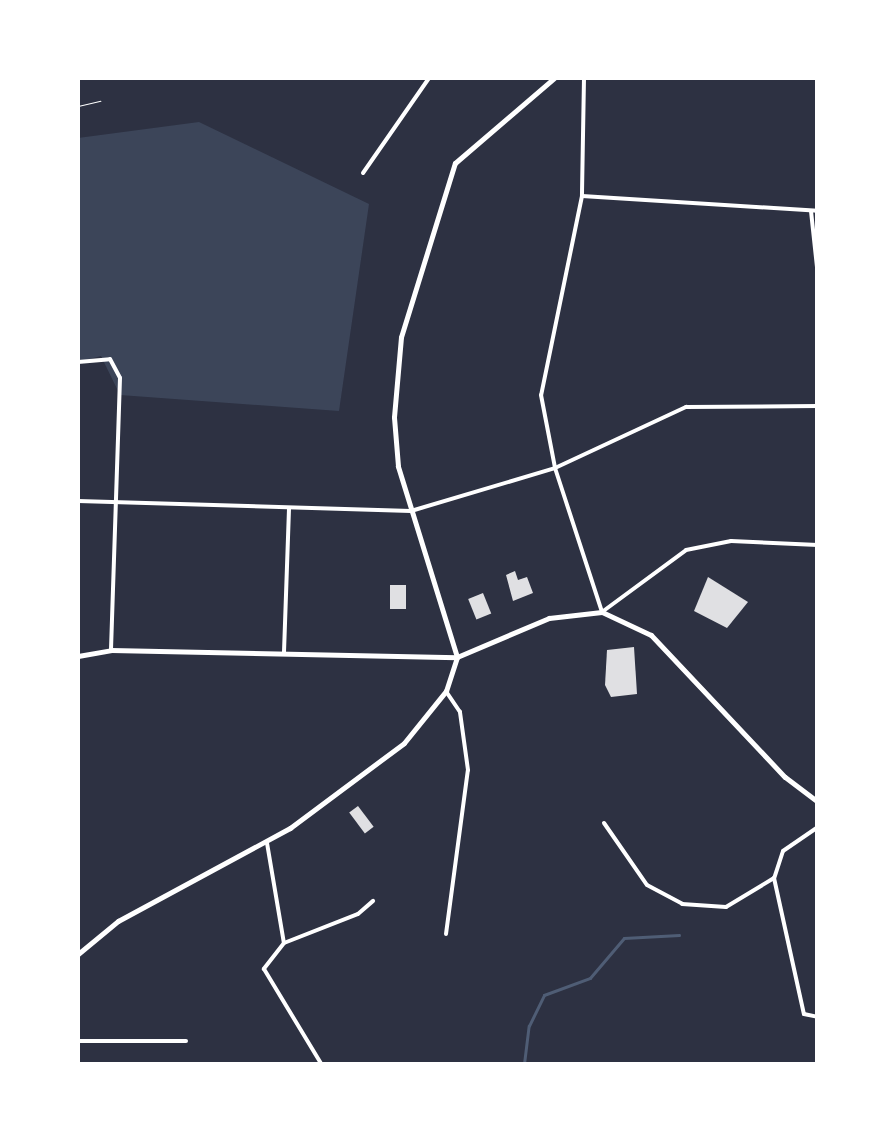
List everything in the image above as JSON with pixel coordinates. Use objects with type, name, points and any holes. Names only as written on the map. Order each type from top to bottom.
[{"type":"main road","points":[[78,954],[118,921],[268,843],[404,743],[446,691],[457,657],[398,466],[394,398],[406,309],[441,194],[471,146],[554,78]]},
{"type":"main road","points":[[78,656],[112,650],[457,657],[549,618],[602,612],[651,635],[785,777],[818,802]]},
{"type":"street","points":[[363,173],[429,78]]},
{"type":"street","points":[[584,78],[582,196],[542,395],[555,468],[602,612],[686,550],[732,541],[818,545]]},
{"type":"street","points":[[582,196],[814,211],[818,276]]},
{"type":"street","points":[[78,362],[110,359],[120,378],[112,650]]},
{"type":"street","points":[[78,500],[410,512],[555,468],[686,407],[818,406]]},
{"type":"street","points":[[284,652],[289,508]]},
{"type":"street","points":[[446,691],[460,712],[468,770],[446,934]]},
{"type":"street","points":[[604,823],[647,885],[682,904],[726,908],[774,878]]},
{"type":"street","points":[[818,827],[783,851],[774,878],[804,1014],[818,1017]]},
{"type":"street","points":[[268,843],[284,943]]},
{"type":"street","points":[[320,1062],[264,969],[284,943],[358,914],[373,901]]},
{"type":"street","points":[[78,1041],[186,1041]]},
{"type":"lane","points":[[78,106],[100,101]]},
{"type":"shaded area","points":[[199,122],[369,204],[339,411],[120,395],[101,356],[78,362],[78,138]]},
{"type":"building","points":[[515,571],[518,580],[527,577],[533,593],[513,601],[506,575]]},
{"type":"building","points":[[708,577],[748,602],[727,628],[694,611]]},
{"type":"building","points":[[390,585],[406,585],[406,609],[390,609]]},
{"type":"building","points":[[483,593],[491,613],[476,619],[468,599]]},
{"type":"building","points":[[634,647],[637,694],[611,697],[605,685],[607,650]]},
{"type":"building","points":[[358,806],[374,827],[365,833],[349,813]]},
{"type":"waterway","points":[[524,1064],[529,1026],[544,995],[590,978],[624,938],[679,935]]}]
